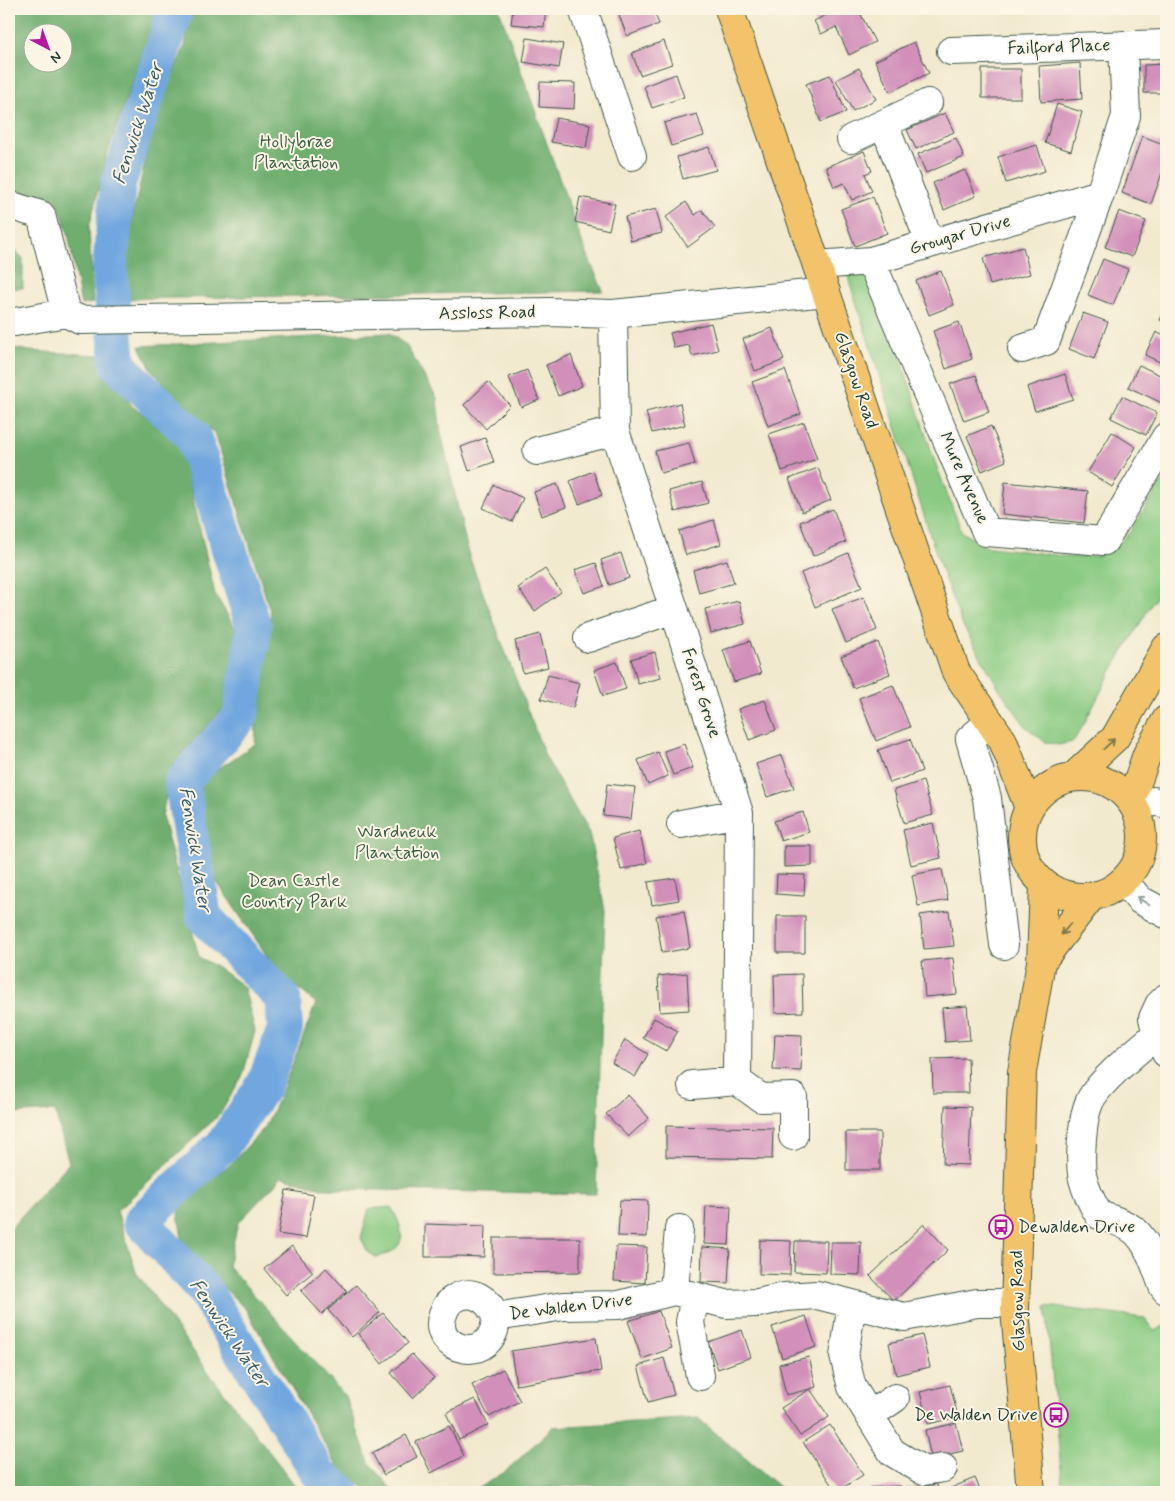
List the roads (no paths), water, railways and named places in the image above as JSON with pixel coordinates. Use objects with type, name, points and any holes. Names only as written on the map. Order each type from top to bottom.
[{"type":"main road","name":"Glasgow Road","points":[[729,9],[956,672],[996,731],[1029,808]]},
{"type":"main road","points":[[1063,780],[1086,776],[1112,784],[1133,803],[1142,824],[1142,845],[1136,865],[1124,882],[1108,892],[1091,897],[1074,898],[1058,893],[1044,884],[1032,872],[1025,857],[1021,840],[1023,824],[1029,808],[1039,794],[1063,780],[1115,738],[1166,648]]},
{"type":"main road","points":[[1133,803],[1147,754],[1166,720]]},
{"type":"main road","name":"Glasgow Road","points":[[996,731],[1063,780]]},
{"type":"main road","name":"Glasgow Road","points":[[1031,1492],[1015,1303],[1022,1072],[1041,962],[1044,884]]},
{"type":"main road","name":"Glasgow Road","points":[[1041,962],[1091,897]]},
{"type":"street","points":[[583,9],[632,156]]},
{"type":"street","name":"Failford Place","points":[[951,51],[1166,44]]},
{"type":"street","points":[[1022,348],[1046,341],[1100,194],[1126,116],[1124,45]]},
{"type":"street","points":[[851,139],[928,103]]},
{"type":"street","points":[[884,124],[930,243]]},
{"type":"street","name":"Grougar Drive","points":[[817,265],[871,260],[1100,194]]},
{"type":"street","points":[[9,205],[41,215],[73,316]]},
{"type":"street","name":"Mure Avenue","points":[[871,260],[986,532],[1104,541],[1166,437]]},
{"type":"street","name":"Assloss Road","points":[[15,322],[73,316],[147,319],[548,312],[614,314],[826,292]]},
{"type":"street","name":"Forest Grove","points":[[614,314],[615,431],[740,814],[737,1081]]},
{"type":"street","points":[[537,451],[615,431]]},
{"type":"street","points":[[588,638],[674,609]]},
{"type":"street","points":[[996,731],[970,739],[987,798],[1004,945]]},
{"type":"street","points":[[1133,803],[1154,801],[1166,804]]},
{"type":"street","points":[[681,824],[740,814]]},
{"type":"street","points":[[1124,882],[1140,900],[1166,914]]},
{"type":"street","points":[[1166,998],[1159,1005],[1153,1018],[1162,1044],[1104,1082],[1089,1102],[1083,1127],[1081,1165],[1083,1180],[1099,1214],[1119,1221],[1135,1231],[1151,1253],[1166,1290]]},
{"type":"street","points":[[692,1085],[737,1081],[761,1098],[793,1097],[793,1136]]},
{"type":"street","points":[[679,1229],[684,1294],[700,1376]]},
{"type":"street","name":"De Walden Drive","points":[[496,1317],[564,1306],[619,1305],[684,1294],[726,1304],[758,1304],[785,1297],[817,1295],[904,1317],[977,1303],[1015,1303]]},
{"type":"street","points":[[852,1304],[844,1356],[852,1386],[892,1452],[924,1471],[943,1468]]},
{"type":"street","points":[[870,1415],[895,1398]]},
{"type":"waterway","name":"Fenwick Water","points":[[176,9],[118,183],[110,269],[118,365],[193,436],[254,627],[241,716],[182,782],[204,917],[283,999],[285,1029],[264,1085],[222,1146],[141,1221],[204,1290],[320,1475],[342,1492]]},
{"type":"place","name":"Dewalden Drive","points":[[1001,1227]]},
{"type":"place","name":"De Walden Drive","points":[[1056,1415]]},
{"type":"park label","name":"Hollybrae Plantation","points":[[296,152]]},
{"type":"park label","name":"Wardneuk Plantation","points":[[397,842]]},
{"type":"park label","name":"Dean Castle Country Park","points":[[294,891]]}]
